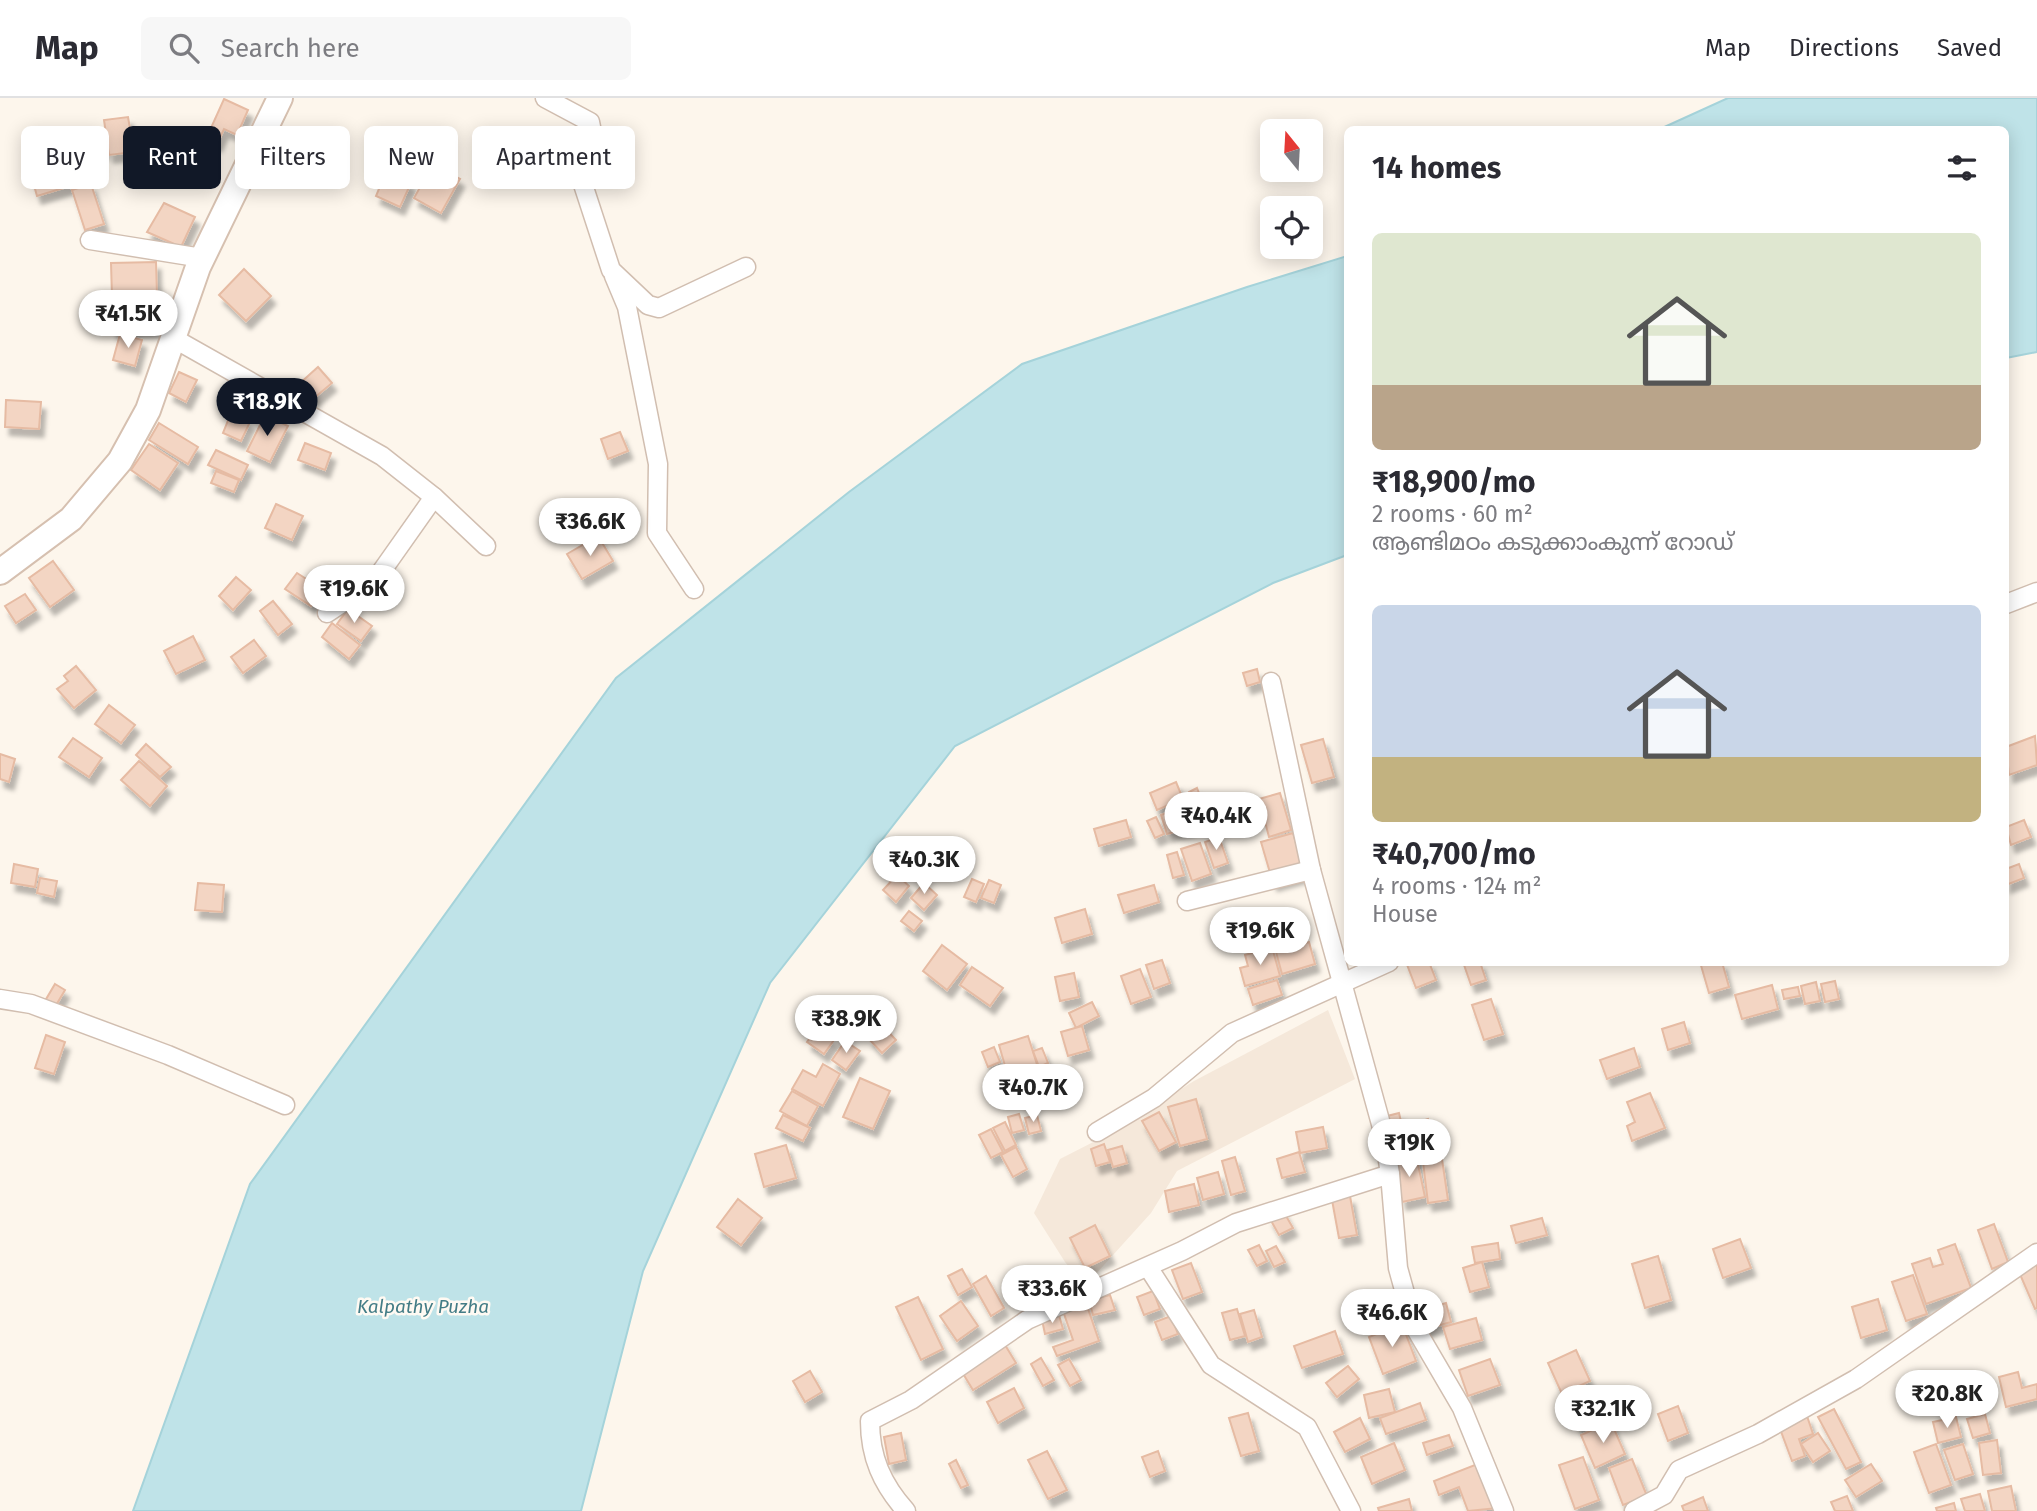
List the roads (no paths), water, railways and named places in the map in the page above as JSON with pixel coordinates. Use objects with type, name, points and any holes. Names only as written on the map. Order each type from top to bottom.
[{"type":"street","points":[[0,572],[71,519],[120,461],[148,410],[202,258],[280,98]]},
{"type":"street","points":[[545,98],[590,122],[592,132],[577,166],[611,270],[627,307],[659,464],[657,533],[694,589]]},
{"type":"street","points":[[90,240],[202,258]]},
{"type":"street","points":[[611,270],[648,304],[659,308],[746,267]]},
{"type":"street","points":[[173,338],[382,456],[434,497],[486,546]]},
{"type":"street","points":[[327,613],[374,582],[434,497]]},
{"type":"street","points":[[2009,603],[2037,592]]},
{"type":"street","points":[[1271,682],[1311,870],[1384,1135],[1398,1268],[1414,1326],[1462,1408],[1504,1511]]},
{"type":"street","points":[[1187,901],[1311,870]]},
{"type":"street","points":[[1097,1132],[1154,1098],[1232,1033],[1380,966]]},
{"type":"street","points":[[0,999],[31,1004],[168,1055],[285,1105]]},
{"type":"street","points":[[906,1511],[891,1494],[870,1448],[870,1421],[911,1400],[1027,1320],[1236,1223],[1390,1174]]},
{"type":"street","points":[[1634,1511],[1664,1495],[1679,1470],[1758,1434],[1856,1379],[1963,1301],[2037,1253]]},
{"type":"street","points":[[1148,1266],[1211,1365],[1307,1427],[1351,1511]]},
{"type":"water","points":[[1728,98],[2037,98],[2037,352],[2009,357],[2009,126],[1667,126]]},
{"type":"water","name":"Kalpathy Puzha","points":[[1344,257],[1344,556],[1273,583],[955,746],[770,983],[643,1271],[581,1511],[133,1511],[250,1184],[616,678],[849,492],[1022,364]]}]
